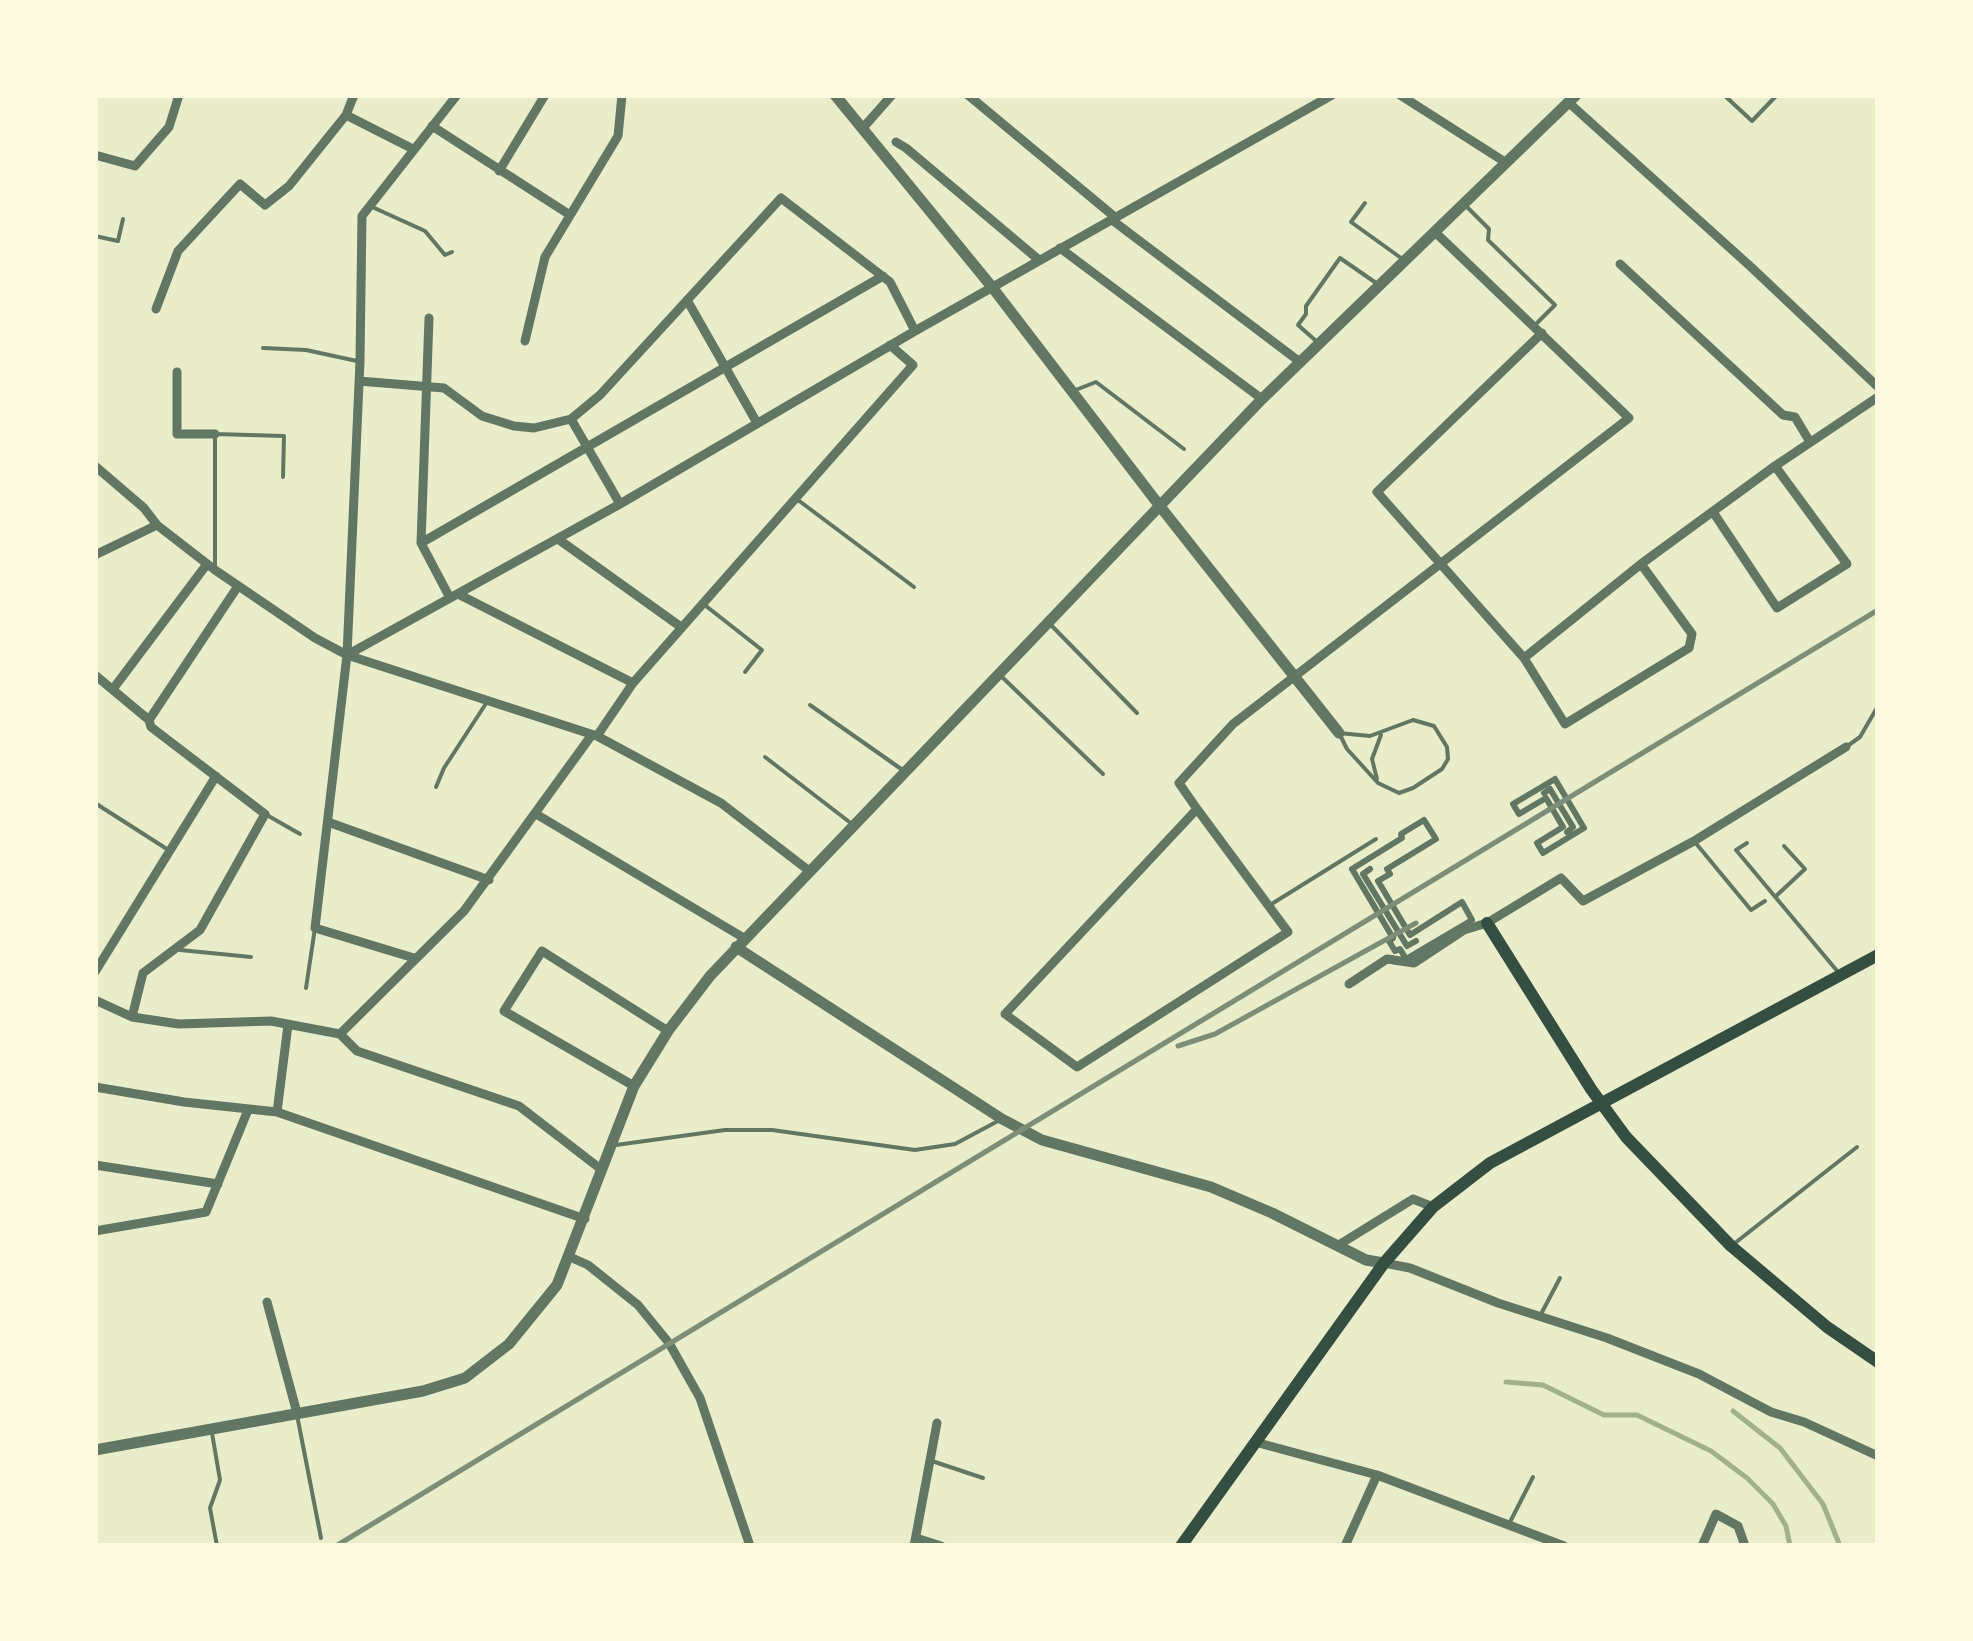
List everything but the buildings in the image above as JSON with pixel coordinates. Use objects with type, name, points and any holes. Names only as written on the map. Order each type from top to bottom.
[{"type":"main road","points":[[1487,923],[1626,1137],[1731,1246],[1813,1316],[1878,1362]]},
{"type":"main road","points":[[1187,1544],[1384,1262],[1434,1207],[1490,1164],[1878,955]]},
{"type":"street","points":[[95,155],[135,166],[169,127],[179,95]]},
{"type":"street","points":[[156,309],[178,251],[240,184],[264,205],[289,186],[346,115],[354,95]]},
{"type":"street","points":[[414,958],[315,928],[348,655],[362,216],[457,95]]},
{"type":"street","points":[[499,171],[545,95]]},
{"type":"street","points":[[525,341],[545,257],[618,136],[622,95]]},
{"type":"street","points":[[835,95],[992,287],[1339,732]]},
{"type":"street","points":[[862,130],[892,95]]},
{"type":"street","points":[[968,95],[1114,219],[1300,362]]},
{"type":"street","points":[[348,655],[558,540],[890,344],[1332,95]]},
{"type":"street","points":[[1400,95],[1505,162]]},
{"type":"street","points":[[95,1450],[423,1391],[465,1378],[510,1344],[557,1285],[634,1086],[668,1031],[741,942],[1262,400],[1572,98],[1878,387]]},
{"type":"street","points":[[346,115],[413,149]]},
{"type":"street","points":[[432,126],[570,216]]},
{"type":"street","points":[[896,142],[1039,260]]},
{"type":"street","points":[[359,381],[444,388],[482,416],[514,426],[534,428],[571,419],[600,395],[781,198],[890,282],[914,331]]},
{"type":"street","points":[[1197,810],[1004,1014],[1078,1067],[1288,932],[1180,783],[1233,724],[1629,418],[1435,232]]},
{"type":"street","points":[[1060,248],[1262,400]]},
{"type":"street","points":[[1620,264],[1783,415],[1795,418],[1810,442]]},
{"type":"street","points":[[421,543],[883,276]]},
{"type":"street","points":[[687,300],[758,423]]},
{"type":"street","points":[[429,318],[421,543],[454,596],[633,683]]},
{"type":"street","points":[[1538,329],[1376,492],[1524,658],[1565,724],[1688,648],[1692,634],[1642,564]]},
{"type":"street","points":[[340,1034],[464,911],[633,683],[913,365],[890,344]]},
{"type":"street","points":[[177,372],[177,434],[215,434]]},
{"type":"street","points":[[1524,658],[1775,466],[1877,399]]},
{"type":"street","points":[[571,419],[620,504]]},
{"type":"street","points":[[95,466],[144,508],[157,525],[315,638],[348,655],[594,736],[721,803],[808,870]]},
{"type":"street","points":[[1714,512],[1777,608],[1847,564],[1775,466]]},
{"type":"street","points":[[95,555],[157,525]]},
{"type":"street","points":[[558,540],[681,626]]},
{"type":"street","points":[[113,690],[211,567]]},
{"type":"street","points":[[132,1017],[143,973],[200,930],[265,814],[151,727],[150,720],[238,586]]},
{"type":"street","points":[[95,676],[150,720]]},
{"type":"street","points":[[1349,984],[1387,959],[1414,963],[1464,930],[1487,923],[1561,878],[1584,901],[1694,841],[1846,747]]},
{"type":"street","points":[[95,972],[216,776]]},
{"type":"street","points":[[1555,779],[1584,828],[1543,853],[1536,843],[1563,827],[1546,798],[1519,814],[1514,804],[1555,779]]},
{"type":"street","points":[[1544,793],[1550,789],[1573,828],[1567,832]]},
{"type":"street","points":[[536,814],[741,942],[1002,1118],[1042,1140],[1136,1164],[1228,1194],[1366,1260],[1410,1268],[1607,1338],[1699,1374],[1770,1412],[1804,1422],[1878,1456]]},
{"type":"street","points":[[1424,820],[1436,840],[1387,869],[1390,874],[1378,881],[1410,935],[1462,902],[1472,920],[1406,959],[1400,949],[1395,951],[1389,941],[1393,938],[1352,869],[1424,820]]},
{"type":"street","points":[[328,822],[489,880]]},
{"type":"street","points":[[1370,869],[1364,874],[1407,946],[1416,941]]},
{"type":"street","points":[[634,1086],[504,1010],[542,951],[668,1031]]},
{"type":"street","points":[[95,1000],[132,1017],[179,1024],[271,1021],[340,1034],[357,1052],[519,1106],[602,1170]]},
{"type":"street","points":[[277,1112],[288,1025]]},
{"type":"street","points":[[95,1086],[132,1095],[277,1112],[585,1218]]},
{"type":"street","points":[[95,1231],[206,1212],[248,1110]]},
{"type":"street","points":[[95,1165],[218,1184]]},
{"type":"street","points":[[1337,1246],[1413,1198],[1434,1207]]},
{"type":"street","points":[[570,1257],[588,1264],[624,1293],[668,1343],[700,1398],[750,1546]]},
{"type":"street","points":[[267,1302],[296,1412]]},
{"type":"street","points":[[937,1423],[915,1542],[940,1546]]},
{"type":"street","points":[[1255,1442],[1377,1475],[1564,1546]]},
{"type":"street","points":[[1345,1546],[1377,1475]]},
{"type":"street","points":[[1702,1546],[1716,1514],[1738,1526],[1744,1546]]},
{"type":"lane","points":[[1724,95],[1752,121],[1777,95]]},
{"type":"lane","points":[[1364,203],[1351,222],[1404,261]]},
{"type":"lane","points":[[1464,203],[1489,229],[1488,240],[1555,305],[1538,329]]},
{"type":"lane","points":[[370,206],[425,231],[445,255],[452,252]]},
{"type":"lane","points":[[95,236],[118,241],[123,219]]},
{"type":"lane","points":[[1318,344],[1298,325],[1306,314],[1306,306],[1340,258],[1379,285]]},
{"type":"lane","points":[[263,348],[306,350],[360,361]]},
{"type":"lane","points":[[1072,392],[1096,382],[1184,449]]},
{"type":"lane","points":[[211,567],[215,434],[284,436],[283,477]]},
{"type":"lane","points":[[795,498],[914,587]]},
{"type":"lane","points":[[702,603],[762,650],[745,672]]},
{"type":"lane","points":[[1048,622],[1137,712]]},
{"type":"lane","points":[[998,673],[1103,774]]},
{"type":"lane","points":[[436,788],[444,768],[488,700]]},
{"type":"lane","points":[[810,705],[904,771]]},
{"type":"lane","points":[[1846,747],[1860,737],[1878,706]]},
{"type":"lane","points":[[1414,720],[1425,721],[1441,737],[1448,759],[1442,769],[1413,788],[1398,792],[1378,783],[1347,749],[1339,732],[1381,734],[1414,720]]},
{"type":"lane","points":[[1378,783],[1372,758],[1381,734]]},
{"type":"lane","points":[[765,757],[852,824]]},
{"type":"lane","points":[[95,802],[170,852]]},
{"type":"lane","points":[[265,814],[300,834]]},
{"type":"lane","points":[[1270,905],[1376,838]]},
{"type":"lane","points":[[1694,841],[1751,910],[1765,902]]},
{"type":"lane","points":[[1746,843],[1736,850],[1842,976]]},
{"type":"lane","points":[[1774,898],[1805,870],[1784,846]]},
{"type":"lane","points":[[306,988],[315,928]]},
{"type":"lane","points":[[176,949],[252,956]]},
{"type":"lane","points":[[612,1146],[725,1130],[772,1130],[915,1150],[955,1144],[1002,1118]]},
{"type":"lane","points":[[1731,1246],[1857,1148]]},
{"type":"lane","points":[[1540,1316],[1560,1278]]},
{"type":"lane","points":[[296,1412],[321,1538]]},
{"type":"lane","points":[[211,1428],[220,1480],[210,1508],[217,1546]]},
{"type":"lane","points":[[932,1461],[982,1478]]},
{"type":"lane","points":[[1509,1524],[1533,1476]]},
{"type":"waterway","points":[[1506,1382],[1543,1385],[1604,1415],[1637,1415],[1711,1451],[1773,1504],[1786,1526],[1790,1546]]},
{"type":"waterway","points":[[1733,1411],[1780,1448],[1823,1504],[1840,1546]]},
{"type":"railway","points":[[336,1546],[1878,610]]},
{"type":"railway","points":[[1178,1046],[1215,1034],[1416,923]]}]
